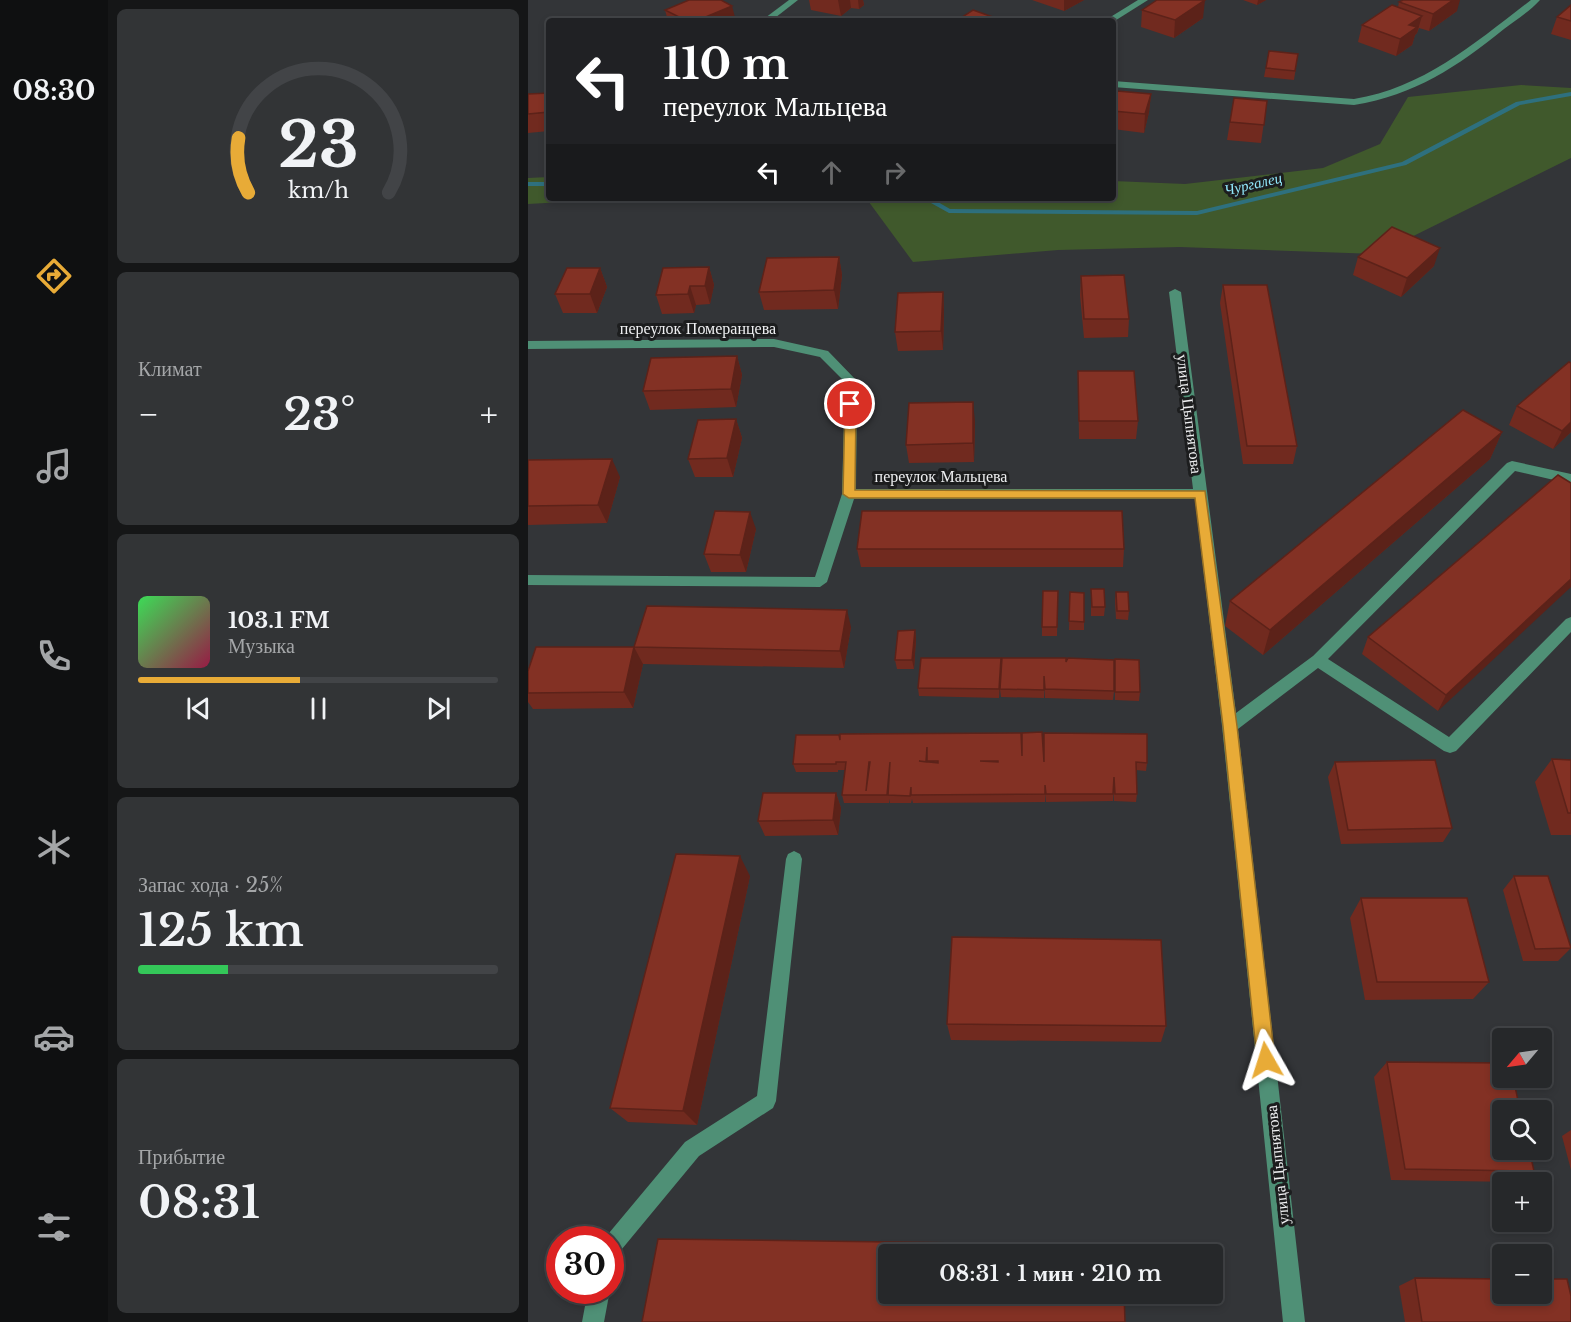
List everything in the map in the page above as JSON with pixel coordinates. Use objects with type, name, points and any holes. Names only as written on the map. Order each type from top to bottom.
[{"type":"street","points":[[769,18],[791,0]]},
{"type":"street","points":[[1113,18],[1144,0]]},
{"type":"street","points":[[1116,84],[1354,102],[1385,98],[1434,74],[1536,0]]},
{"type":"street","name":"улица Цыпнятова","points":[[1175,292],[1230,726],[1294,1322]]},
{"type":"street","name":"переулок Померанцева","points":[[528,345],[774,343],[824,354],[850,381],[849,494]]},
{"type":"street","points":[[1230,726],[1318,660],[1512,466],[1571,479]]},
{"type":"street","points":[[528,580],[820,582],[849,494]]},
{"type":"street","name":"переулок Мальцева","points":[[849,494],[1200,494]]},
{"type":"street","points":[[1318,660],[1450,746],[1571,623]]},
{"type":"street","points":[[624,1231],[692,1149],[766,1101],[794,859]]},
{"type":"street","points":[[592,1322],[596,1304]]},
{"type":"green space","points":[[1521,85],[1571,88],[1571,158],[1377,254],[1180,247],[1058,250],[913,262],[868,201],[1116,201],[1116,181],[1185,184],[1323,168],[1380,144],[1408,97]]},
{"type":"green space","points":[[546,177],[546,201],[581,201],[528,204],[528,178]]},
{"type":"building","points":[[689,0],[721,0],[732,6],[703,18],[681,18],[665,10]]},
{"type":"building","points":[[1157,0],[1205,0],[1175,20],[1142,10]]},
{"type":"building","points":[[1403,0],[1453,0],[1433,14],[1399,2]]},
{"type":"building","points":[[1392,5],[1422,16],[1409,25],[1417,27],[1400,39],[1362,25]]},
{"type":"building","points":[[1571,5],[1571,21],[1557,17]]},
{"type":"building","points":[[973,10],[996,18],[961,18]]},
{"type":"building","points":[[1269,51],[1298,54],[1295,71],[1266,68]]},
{"type":"building","points":[[1117,91],[1151,94],[1145,114],[1116,111]]},
{"type":"building","points":[[546,93],[546,112],[528,114],[528,94]]},
{"type":"building","points":[[1234,98],[1267,101],[1264,125],[1230,122]]},
{"type":"building","points":[[1392,227],[1440,248],[1407,278],[1358,257]]},
{"type":"building","points":[[839,257],[834,290],[759,292],[767,258]]},
{"type":"building","points":[[709,267],[705,286],[690,286],[688,294],[656,295],[663,268]]},
{"type":"building","points":[[567,268],[600,268],[590,294],[555,294]]},
{"type":"building","points":[[1124,275],[1129,319],[1084,319],[1081,276]]},
{"type":"building","points":[[1223,285],[1267,285],[1297,446],[1247,446]]},
{"type":"building","points":[[943,292],[941,331],[895,332],[898,293]]},
{"type":"building","points":[[737,356],[731,389],[643,391],[651,358]]},
{"type":"building","points":[[1569,362],[1571,363],[1571,422],[1562,431],[1517,406]]},
{"type":"building","points":[[1078,371],[1134,371],[1138,421],[1079,421]]},
{"type":"building","points":[[973,402],[973,443],[906,445],[909,403]]},
{"type":"building","points":[[1463,410],[1502,432],[1270,630],[1230,601]]},
{"type":"building","points":[[736,419],[727,458],[688,459],[698,420]]},
{"type":"building","points":[[612,459],[598,505],[528,506],[528,460]]},
{"type":"building","points":[[1558,475],[1571,483],[1571,579],[1446,695],[1368,637]]},
{"type":"building","points":[[715,511],[750,512],[740,555],[704,554]]},
{"type":"building","points":[[862,511],[1122,511],[1124,549],[857,549]]},
{"type":"building","points":[[1091,589],[1104,589],[1105,607],[1092,607]]},
{"type":"building","points":[[1043,591],[1058,591],[1057,627],[1042,627]]},
{"type":"building","points":[[1070,592],[1084,593],[1084,622],[1069,621]]},
{"type":"building","points":[[1116,592],[1128,592],[1129,611],[1117,611]]},
{"type":"building","points":[[647,606],[847,610],[840,651],[634,647]]},
{"type":"building","points":[[915,630],[912,660],[895,660],[898,631]]},
{"type":"building","points":[[536,647],[634,647],[624,692],[528,693],[528,671]]},
{"type":"building","points":[[921,658],[1001,658],[999,689],[918,688]]},
{"type":"building","points":[[1002,658],[1066,658],[1066,662],[1068,658],[1114,660],[1114,691],[1045,689],[1044,676],[1044,690],[1000,689]]},
{"type":"building","points":[[1115,659],[1139,660],[1140,692],[1115,692]]},
{"type":"building","points":[[1042,732],[1044,762],[1044,733],[1147,734],[1147,763],[1136,762],[1137,794],[1115,794],[1114,777],[1113,794],[1046,794],[1045,785],[1045,794],[911,795],[911,787],[910,796],[888,795],[890,762],[887,795],[842,795],[846,762],[793,764],[796,735],[839,735],[840,740],[840,734],[1021,733],[1022,756],[1022,733]],"holes":[[[927,747],[927,761],[938,761],[938,763],[926,762]]]},
{"type":"building","points":[[1552,759],[1571,760],[1571,813],[1568,813]]},
{"type":"building","points":[[1435,760],[1452,828],[1348,830],[1335,762]]},
{"type":"building","points":[[763,793],[836,793],[833,820],[758,821]]},
{"type":"building","points":[[676,854],[740,856],[683,1111],[610,1108]]},
{"type":"building","points":[[1514,876],[1548,876],[1571,948],[1535,949]]},
{"type":"building","points":[[1361,898],[1467,898],[1489,982],[1377,982]]},
{"type":"building","points":[[952,937],[1161,940],[1166,1026],[947,1024]]},
{"type":"building","points":[[1387,1062],[1492,1063],[1492,1088],[1515,1088],[1518,1100],[1492,1100],[1492,1160],[1532,1160],[1534,1171],[1405,1169]]},
{"type":"building","points":[[658,1239],[1046,1244],[878,1244],[878,1304],[1124,1304],[1125,1322],[642,1322]]},
{"type":"building","points":[[1415,1278],[1492,1279],[1492,1304],[1552,1304],[1552,1279],[1567,1279],[1571,1296],[1571,1322],[1422,1322]]},
{"type":"waterway","name":"Чургалец","points":[[931,201],[949,211],[1197,213],[1404,164],[1518,103],[1571,94]]},
{"type":"waterway","name":"Чургалец","points":[[528,184],[546,184]]},
{"type":"route","points":[[850,404],[849,494],[1200,494],[1230,726],[1266,1060]]}]
